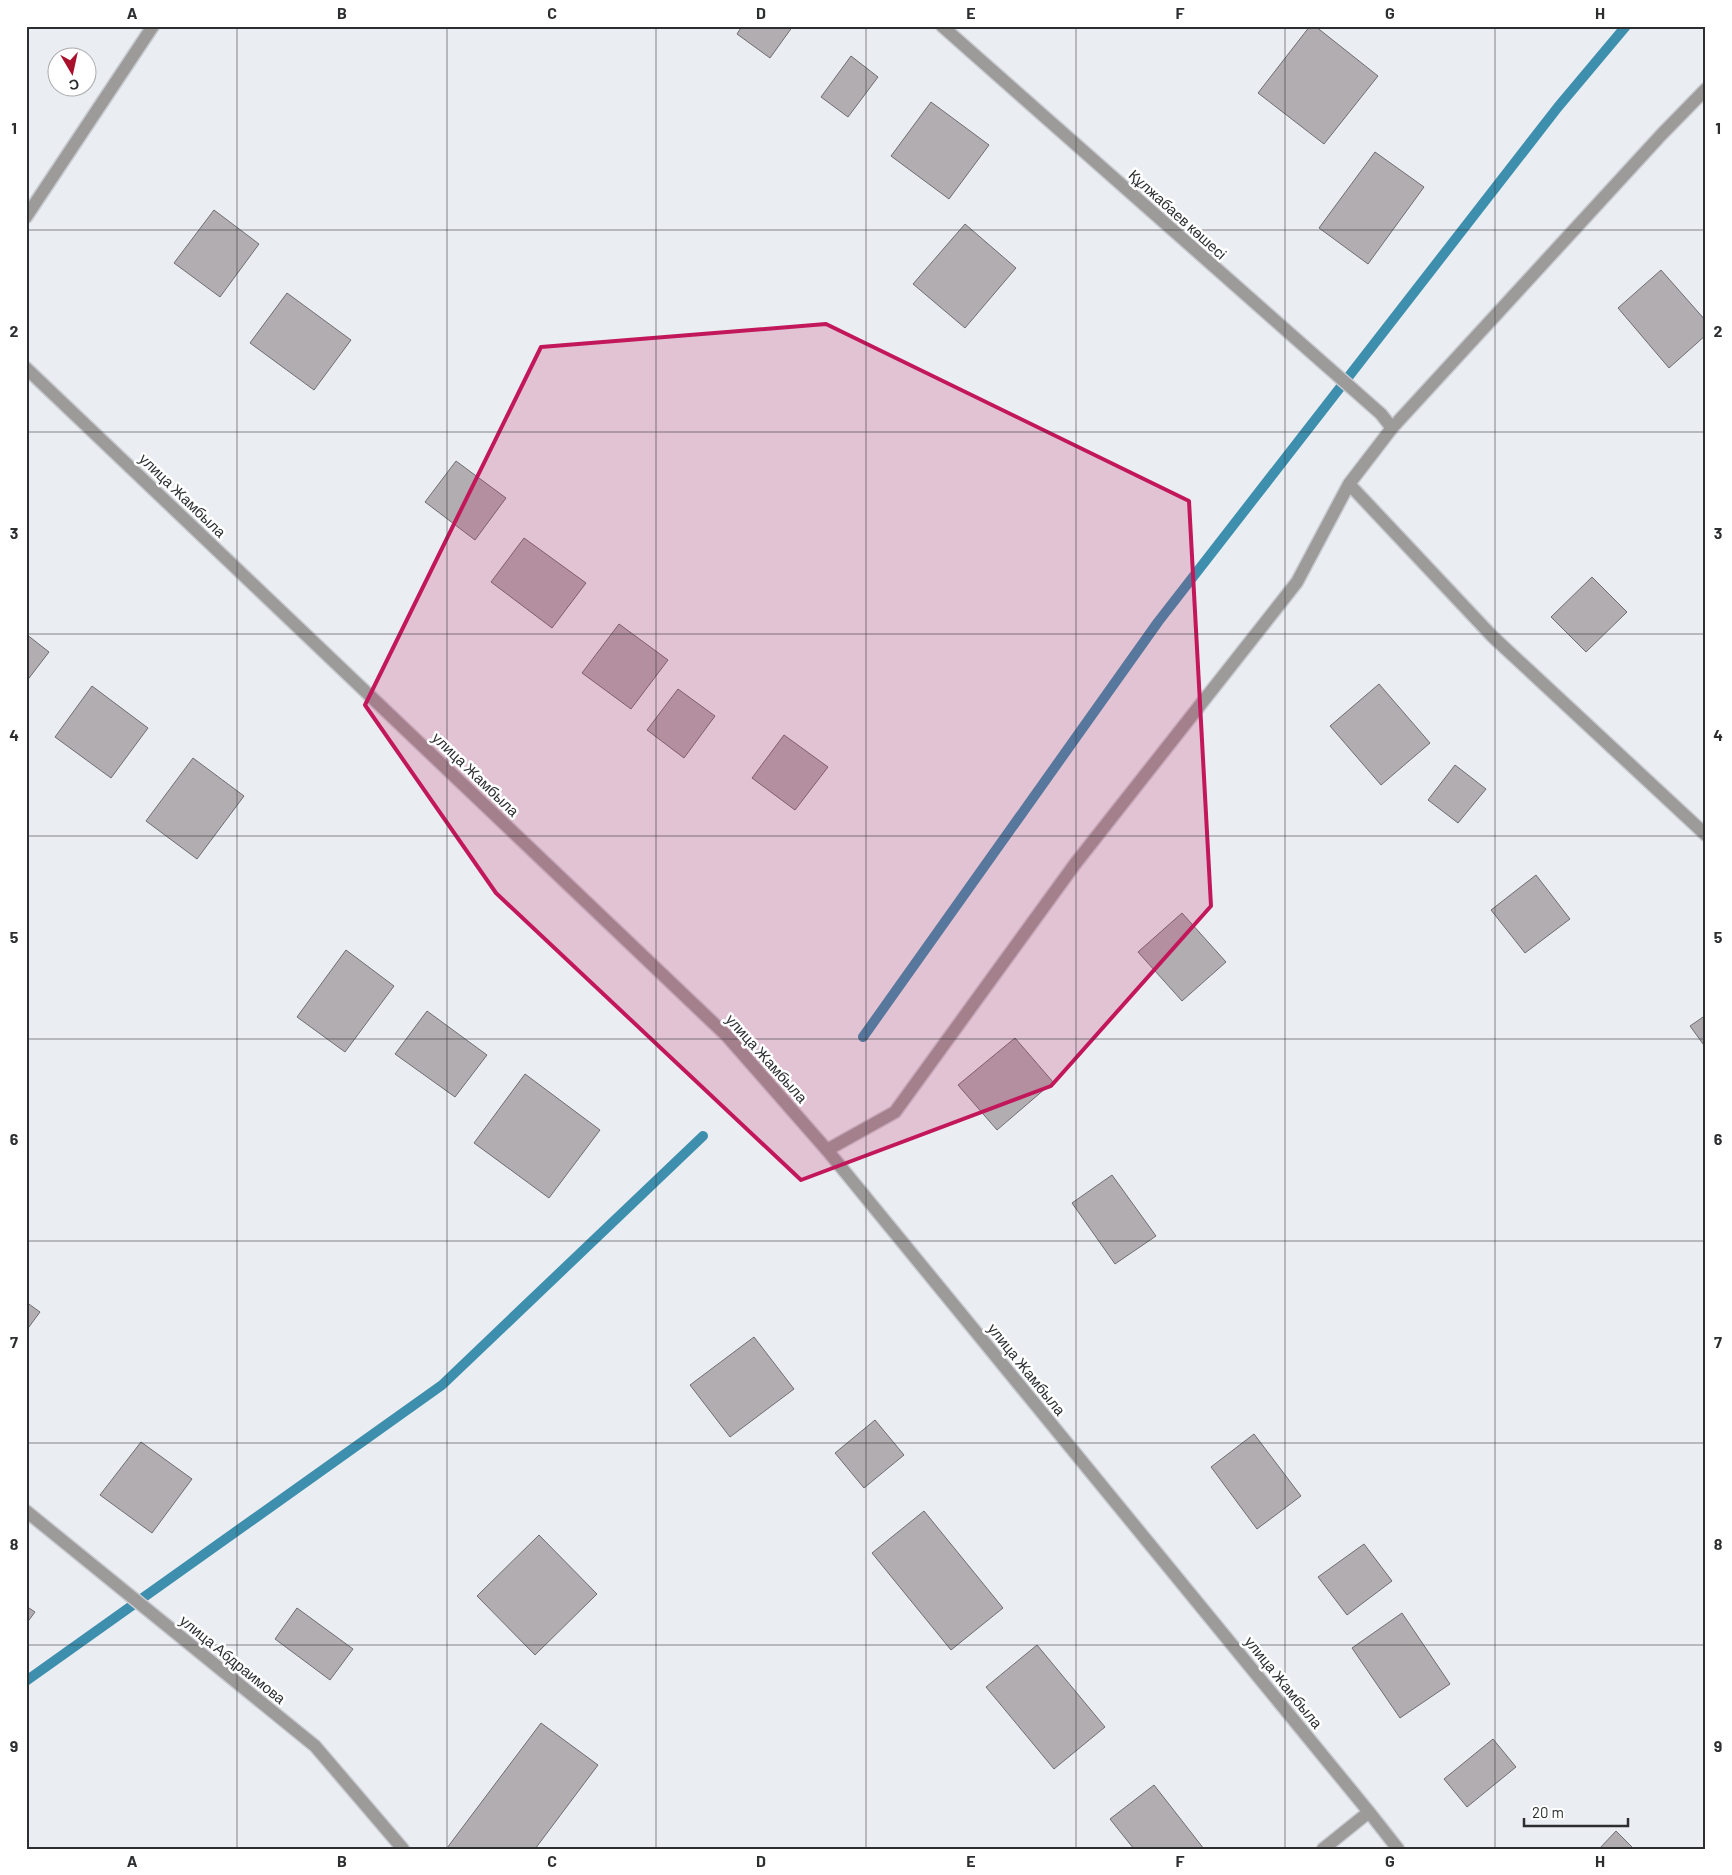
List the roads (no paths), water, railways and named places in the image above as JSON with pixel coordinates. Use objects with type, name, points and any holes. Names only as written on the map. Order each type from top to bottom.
[{"type":"street","points":[[26,217],[153,26]]},
{"type":"street","name":"Құлжабаев көшесі","points":[[942,26],[1381,414],[1392,428]]},
{"type":"street","points":[[827,1150],[894,1112],[1075,864],[1297,582],[1349,484],[1392,428],[1662,134],[1706,89]]},
{"type":"street","name":"улица Жамбыла","points":[[26,368],[727,1036],[827,1150],[1370,1812],[1398,1849]]},
{"type":"street","points":[[1349,484],[1492,636],[1706,836]]},
{"type":"street","name":"улица Абдраимова","points":[[26,1511],[315,1746],[403,1849]]},
{"type":"street","points":[[1323,1849],[1370,1812]]},
{"type":"waterway","points":[[863,1037],[1158,622],[1558,107],[1626,26]]},
{"type":"waterway","points":[[26,1681],[442,1385],[703,1136]]}]
